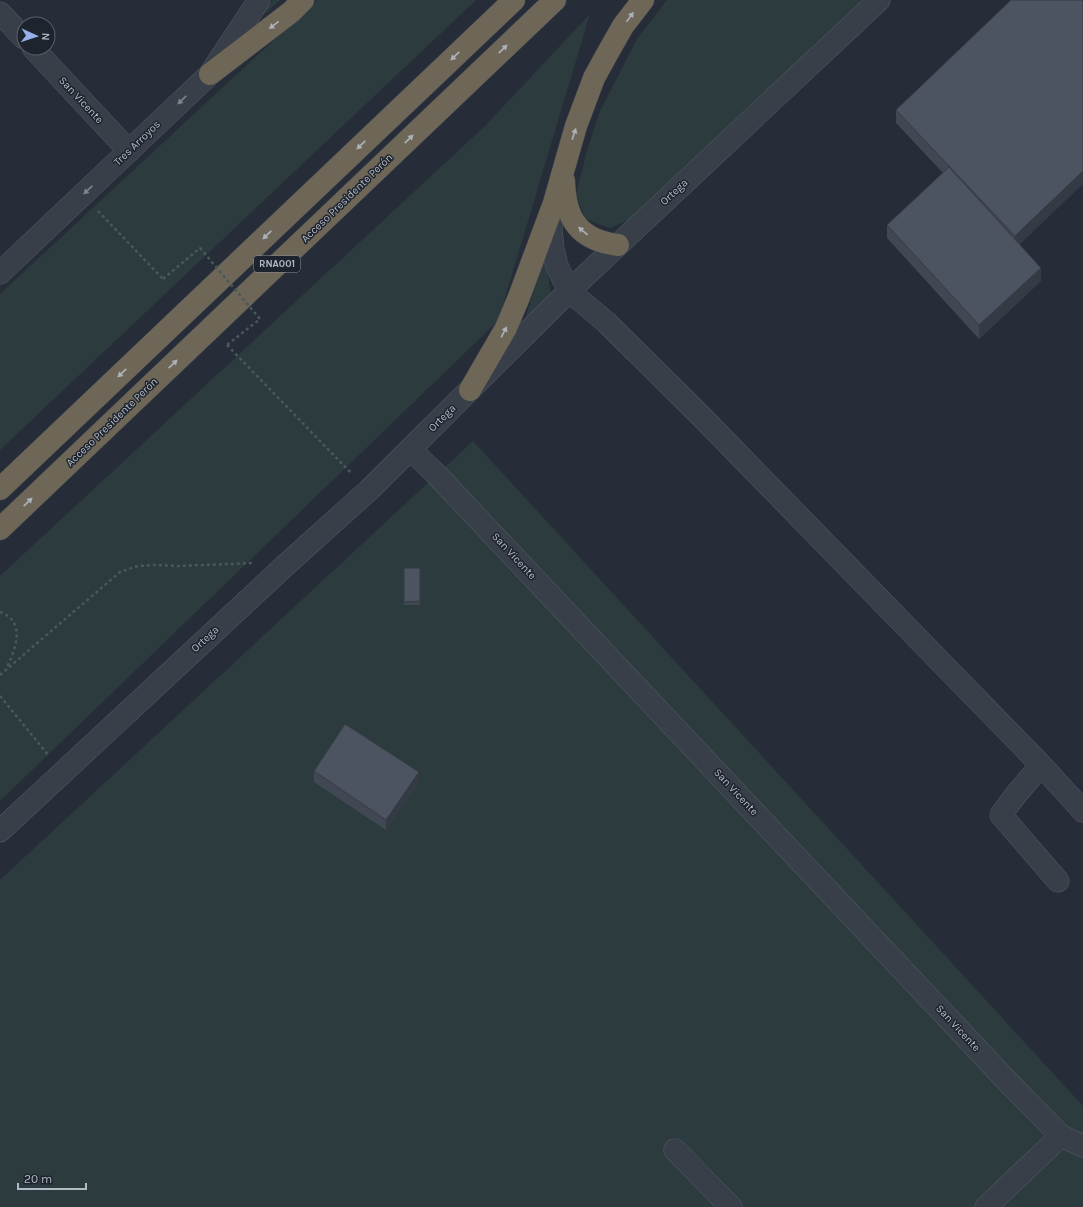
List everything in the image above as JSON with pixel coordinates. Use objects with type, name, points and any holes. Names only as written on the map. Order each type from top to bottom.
[{"type":"highway","points":[[210,74],[291,12],[303,0]]},
{"type":"highway","name":"RNA001","points":[[0,489],[514,0]]},
{"type":"highway","name":"Acceso Presidente Perón","points":[[0,528],[555,0]]},
{"type":"highway","points":[[470,390],[506,328],[519,297],[554,203],[576,126],[594,78],[623,26],[643,0]]},
{"type":"highway","points":[[563,171],[564,192],[567,207],[574,221],[582,232],[593,239],[604,243],[618,245]]},
{"type":"street","name":"Tres Arroyos","points":[[0,273],[210,74],[259,0]]},
{"type":"street","name":"Ortega","points":[[0,831],[289,562],[368,491],[569,291],[879,0]]},
{"type":"street","points":[[0,13],[16,30]]},
{"type":"street","name":"San Vicente","points":[[40,56],[129,151]]},
{"type":"street","points":[[554,203],[551,226],[553,248],[559,270],[569,291],[606,322],[701,416],[1041,765],[1083,811]]},
{"type":"street","name":"San Vicente","points":[[410,449],[441,479],[1010,1084],[1061,1136]]},
{"type":"street","points":[[1041,765],[1001,815],[1058,881]]},
{"type":"street","points":[[986,1207],[1061,1136],[1083,1146]]},
{"type":"street","points":[[675,1150],[731,1207]]},
{"type":"path","points":[[83,195],[163,279],[200,248],[260,319],[227,345],[368,491]]},
{"type":"path","points":[[0,675],[120,572],[138,566],[154,565],[179,566],[289,562]]},
{"type":"path","points":[[0,612],[12,620],[17,634],[13,654],[6,669]]},
{"type":"path","points":[[0,696],[62,772]]},
{"type":"shaded area","points":[[273,0],[280,0],[260,18]]},
{"type":"shaded area","points":[[317,0],[476,0],[0,450],[0,294]]},
{"type":"shaded area","points":[[667,0],[862,0],[631,219],[610,228],[585,218],[576,194],[588,147],[600,111],[637,39]]},
{"type":"shaded area","points":[[590,14],[498,321],[0,801],[0,576],[485,126]]},
{"type":"shaded area","points":[[545,254],[551,295],[524,323]]},
{"type":"shaded area","points":[[473,441],[1083,1106],[1083,1207],[0,1207],[0,880]]},
{"type":"building","points":[[1011,0],[1083,0],[1083,171],[1015,236],[896,110]]},
{"type":"building","points":[[949,167],[1041,268],[979,325],[887,225]]},
{"type":"building","points":[[404,568],[420,568],[420,601],[404,602]]},
{"type":"building","points":[[345,724],[419,772],[386,820],[314,771]]}]
